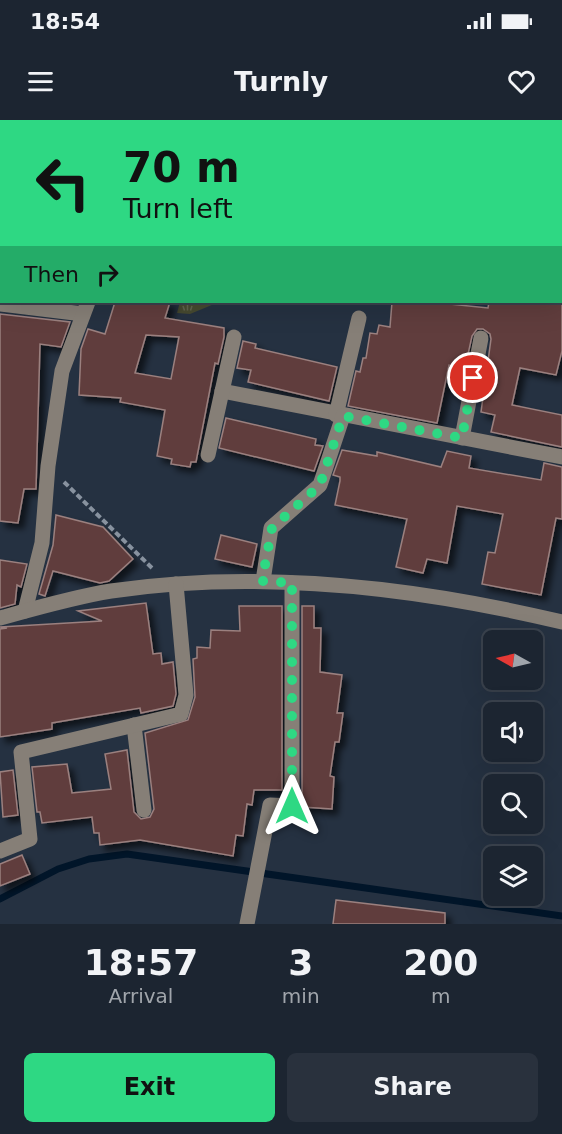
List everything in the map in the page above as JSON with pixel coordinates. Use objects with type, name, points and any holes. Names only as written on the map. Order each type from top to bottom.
[{"type":"street","points":[[0,304],[85,308],[62,371],[48,466],[42,543],[25,611]]},
{"type":"street","points":[[262,581],[272,528],[320,485],[340,416],[359,318]]},
{"type":"street","points":[[208,455],[234,337]]},
{"type":"street","points":[[462,438],[481,338]]},
{"type":"street","points":[[222,391],[340,416],[562,457]]},
{"type":"street","points":[[0,618],[108,592],[172,584],[262,581],[397,590],[562,619]]},
{"type":"street","points":[[247,924],[270,805],[292,806],[292,583]]},
{"type":"street","points":[[0,851],[30,839],[21,752],[181,714],[186,694],[172,584]]},
{"type":"street","points":[[134,725],[144,810]]},
{"type":"path","points":[[48,466],[172,584]]},
{"type":"green space","points":[[180,303],[217,303],[190,314],[177,313]]},
{"type":"building","points":[[115,303],[170,303],[165,318],[224,328],[224,337],[218,364],[215,363],[196,462],[191,462],[190,467],[171,464],[172,459],[157,456],[165,410],[120,402],[121,398],[79,395],[81,349],[88,329],[105,334]],"holes":[[[146,335],[179,337],[171,379],[135,373]]]},
{"type":"building","points":[[392,303],[440,303],[488,308],[489,303],[562,303],[562,351],[556,375],[520,368],[512,405],[562,415],[562,447],[491,432],[495,415],[481,412],[491,339],[490,334],[483,329],[477,329],[472,336],[465,368],[449,365],[437,423],[348,406],[356,371],[360,372],[363,358],[366,358],[370,333],[377,334],[379,325],[390,327]]},
{"type":"building","points":[[0,314],[70,322],[61,347],[40,344],[36,489],[24,489],[18,523],[0,521]]},
{"type":"building","points":[[243,341],[256,344],[255,348],[337,367],[329,401],[248,382],[251,370],[237,368]]},
{"type":"building","points":[[226,418],[316,439],[315,445],[323,446],[314,471],[219,448]]},
{"type":"building","points":[[342,450],[377,456],[377,452],[441,467],[447,451],[471,456],[469,468],[541,480],[544,463],[562,467],[562,519],[556,518],[541,595],[482,584],[488,552],[495,553],[503,514],[457,506],[447,563],[427,559],[423,573],[396,567],[407,519],[335,505],[340,477],[333,475]]},
{"type":"building","points":[[56,515],[103,527],[133,559],[109,581],[100,583],[53,571],[45,596],[39,594],[53,545]]},
{"type":"building","points":[[221,535],[257,544],[252,567],[215,559]]},
{"type":"building","points":[[0,560],[27,564],[21,587],[17,585],[15,604],[0,608]]},
{"type":"building","points":[[146,603],[153,654],[161,653],[162,664],[173,662],[176,694],[173,706],[141,713],[140,708],[52,723],[52,729],[0,737],[0,629],[7,628],[0,627],[102,621],[78,611]]},
{"type":"building","points":[[239,606],[282,606],[282,790],[254,790],[252,805],[247,804],[243,836],[236,835],[233,856],[140,840],[100,845],[99,833],[94,833],[92,817],[42,823],[40,812],[37,812],[32,767],[67,764],[72,793],[111,789],[105,754],[127,750],[134,812],[141,819],[150,817],[154,809],[145,733],[188,720],[195,697],[193,659],[197,658],[197,647],[210,648],[211,630],[240,631]]},
{"type":"building","points":[[302,606],[314,606],[314,628],[321,628],[320,672],[342,675],[337,713],[343,713],[339,742],[335,742],[330,776],[334,777],[332,809],[302,807]]},
{"type":"building","points":[[13,770],[18,815],[3,817],[0,772]]},
{"type":"building","points":[[22,855],[30,874],[0,886],[0,864]]},
{"type":"building","points":[[336,900],[445,913],[445,924],[333,924]]},
{"type":"waterway","points":[[0,899],[58,869],[89,859],[127,854],[562,916]]},
{"type":"route","points":[[292,806],[292,583],[262,581],[272,528],[320,485],[343,416],[462,438],[473,378]]}]
